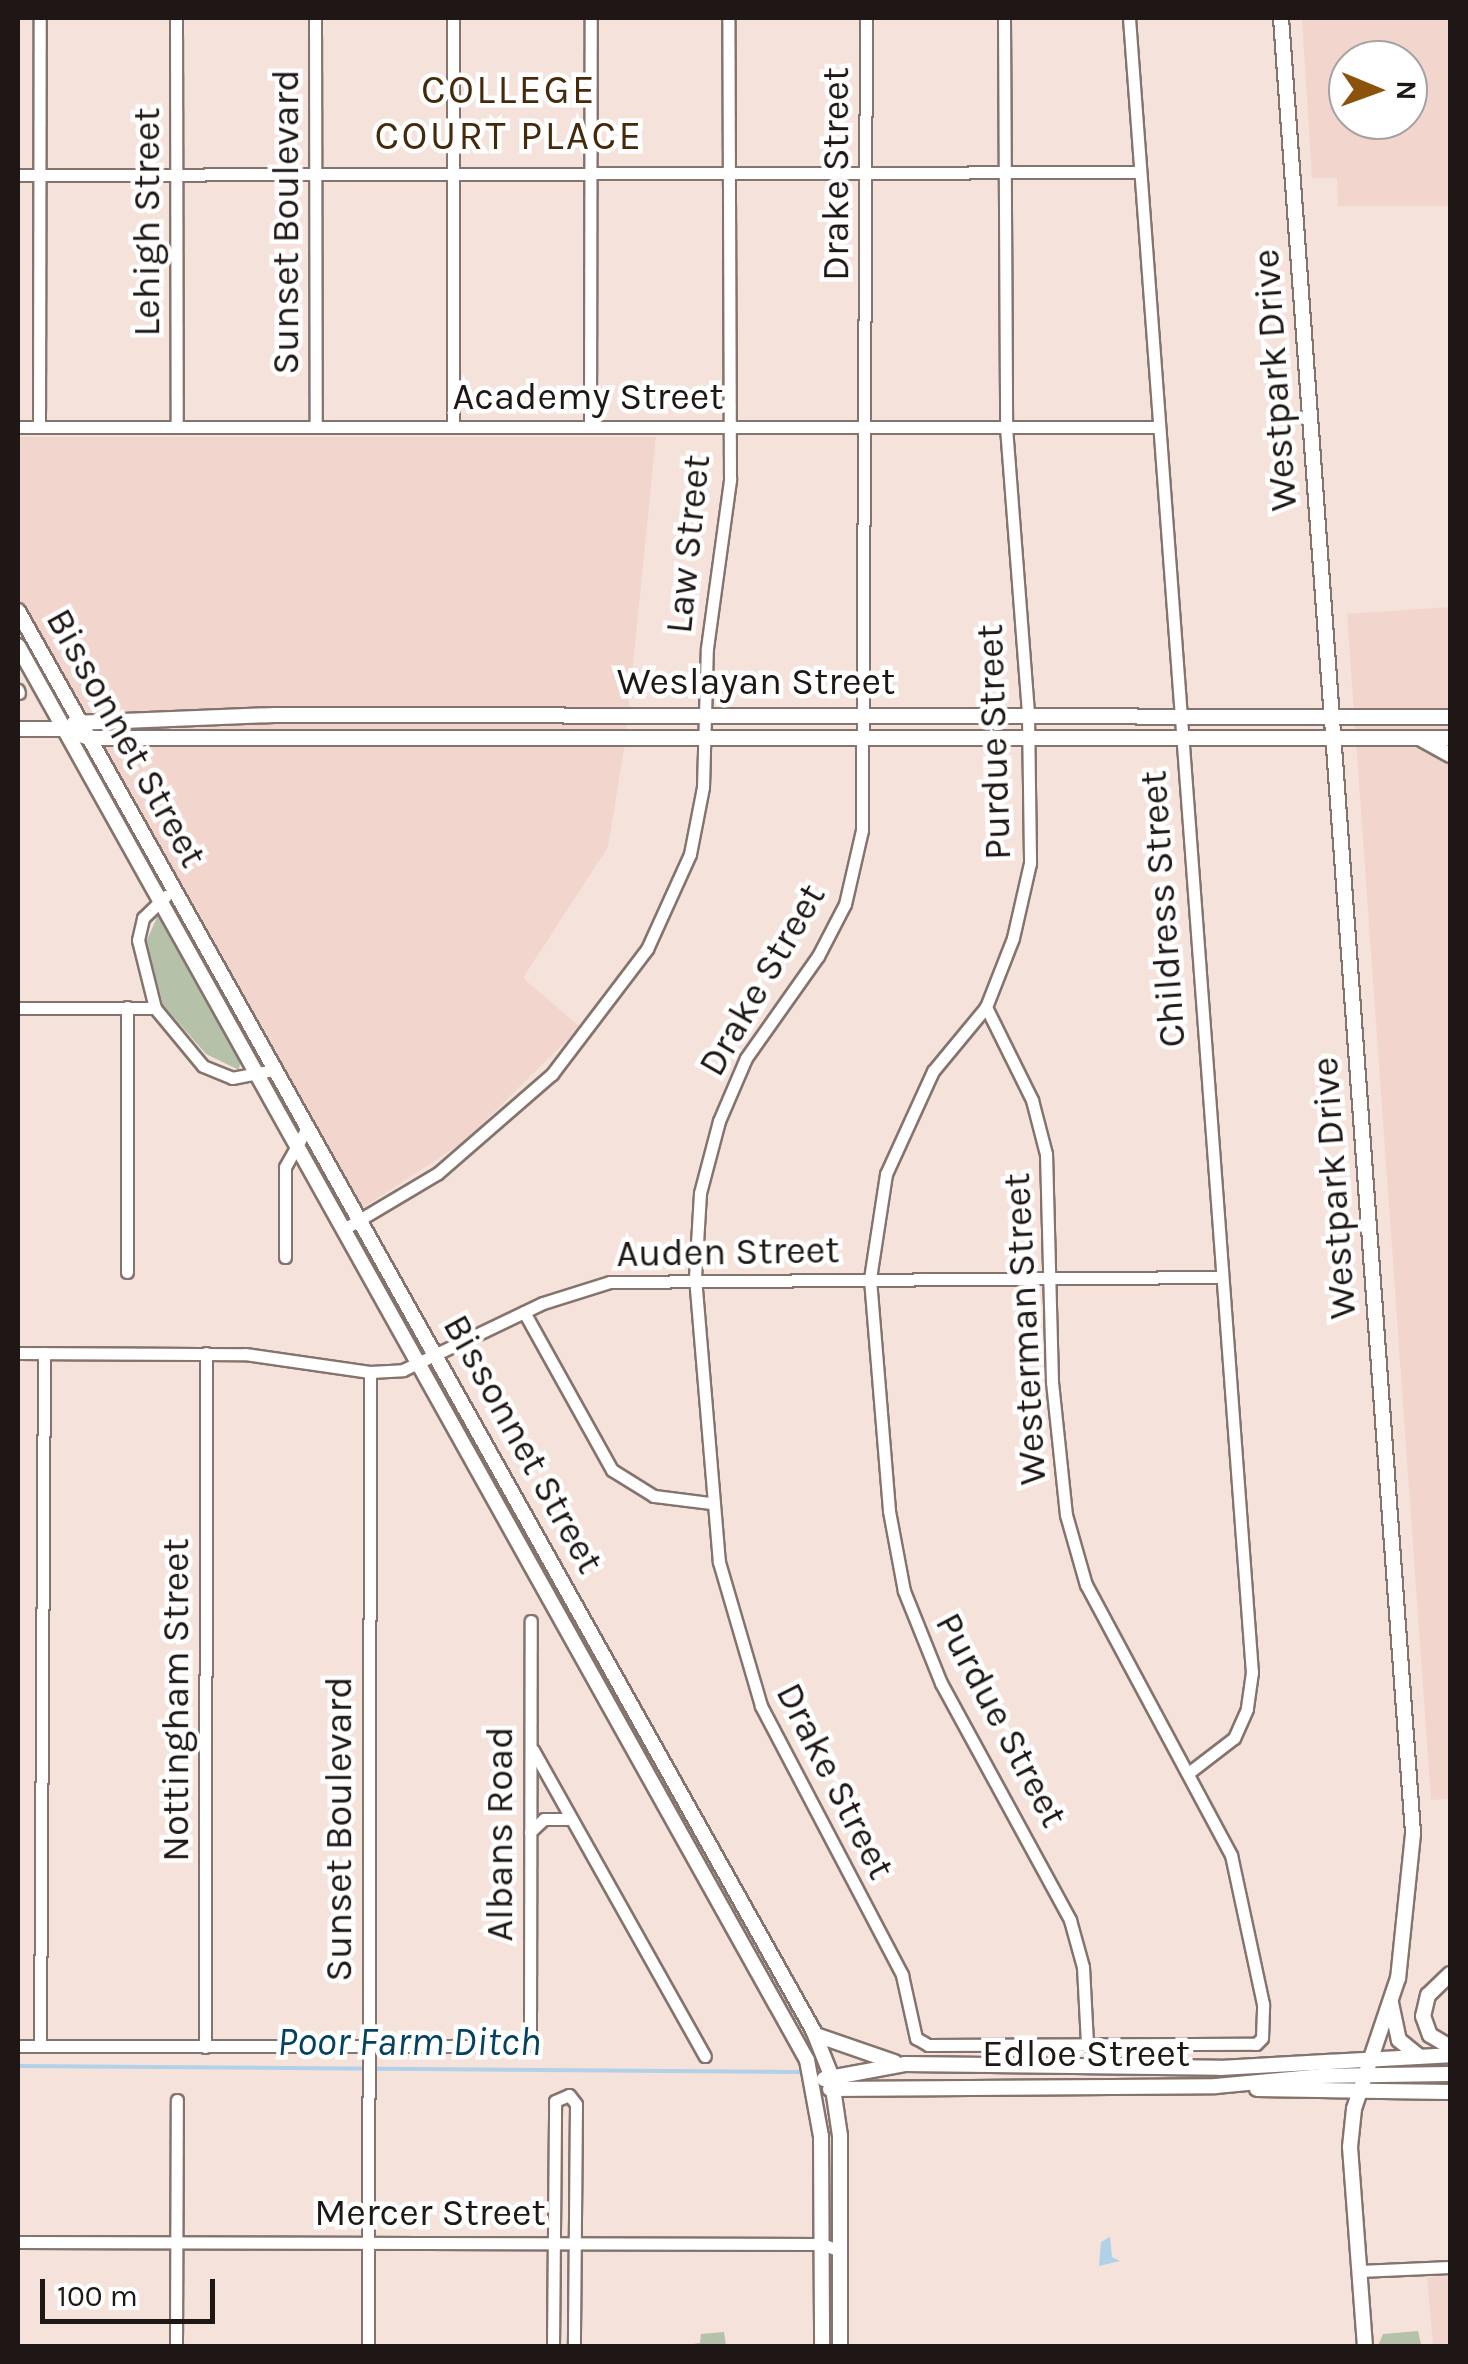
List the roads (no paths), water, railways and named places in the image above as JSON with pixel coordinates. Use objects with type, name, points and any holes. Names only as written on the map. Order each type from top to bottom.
[{"type":"main road","name":"Westpark Drive","points":[[1281,18],[1412,1810],[1408,1926],[1390,2000],[1360,2091],[1350,2148],[1365,2346]]},
{"type":"main road","name":"Bissonnet Street","points":[[18,611],[816,2035],[835,2091],[840,2346]]},
{"type":"main road","name":"Bissonnet Street","points":[[18,646],[796,2037],[815,2083],[822,2346]]},
{"type":"main road","points":[[1443,716],[1450,707]]},
{"type":"main road","name":"Weslayan Street","points":[[64,728],[79,720],[275,714],[1443,716]]},
{"type":"main road","points":[[275,714],[275,737]]},
{"type":"main road","points":[[476,735],[477,717]]},
{"type":"main road","name":"Weslayan Street","points":[[18,729],[64,728],[89,738],[1450,738]]},
{"type":"main road","points":[[1417,738],[1450,754]]},
{"type":"main road","points":[[550,1598],[566,1589]]},
{"type":"main road","points":[[693,1854],[710,1844]]},
{"type":"main road","points":[[1450,1974],[1428,1996],[1424,2016],[1430,2035],[1450,2047]]},
{"type":"main road","points":[[1390,2000],[1399,2040],[1420,2056]]},
{"type":"main road","name":"Edloe Street","points":[[816,2035],[905,2064]]},
{"type":"main road","name":"Edloe Street","points":[[815,2083],[831,2075],[905,2064],[1258,2067],[1450,2055]]},
{"type":"main road","points":[[1092,2066],[1092,2086]]},
{"type":"main road","name":"Edloe Street","points":[[815,2083],[835,2091],[1216,2086],[1366,2075],[1450,2074]]},
{"type":"main road","points":[[1216,2086],[1450,2092]]},
{"type":"street","points":[[39,427],[40,18]]},
{"type":"street","name":"Lehigh Street","points":[[176,18],[178,427]]},
{"type":"street","name":"Sunset Boulevard","points":[[315,18],[316,427]]},
{"type":"street","points":[[453,18],[453,427]]},
{"type":"street","points":[[590,18],[590,427]]},
{"type":"street","name":"Law Street","points":[[344,1229],[438,1173],[552,1074],[620,987],[670,904],[690,854],[706,737],[730,427],[728,18]]},
{"type":"street","name":"Drake Street","points":[[866,18],[863,714],[855,873],[818,956],[762,1030],[733,1085],[700,1193],[695,1277],[710,1502],[729,1608],[761,1706],[902,1975],[914,2034],[922,2043]]},
{"type":"street","name":"Purdue Street","points":[[1004,18],[1006,427],[1028,714],[1030,863],[1013,938],[986,1006],[934,1072],[909,1116],[886,1174],[870,1279],[889,1510],[904,1591],[940,1683],[1070,1920],[1083,1966],[1087,2043]]},
{"type":"street","name":"Childress Street","points":[[1129,18],[1252,1686],[1234,1738],[1191,1771]]},
{"type":"street","points":[[18,174],[1140,172]]},
{"type":"street","name":"Academy Street","points":[[18,427],[1159,427]]},
{"type":"street","points":[[174,890],[158,900],[143,918],[138,940],[155,1008],[203,1066],[232,1078],[274,1070]]},
{"type":"street","name":"Westerman Street","points":[[986,1006],[1032,1100],[1046,1154],[1047,1281],[1066,1515],[1086,1585],[1191,1771],[1245,1897],[1264,2004],[1262,2038]]},
{"type":"street","points":[[127,1007],[127,1272]]},
{"type":"street","points":[[18,1008],[155,1008]]},
{"type":"street","points":[[285,1257],[285,1166],[307,1128]]},
{"type":"street","name":"Auden Street","points":[[18,1352],[206,1354],[370,1372],[419,1364],[524,1312],[610,1282],[695,1277],[1047,1281],[1221,1277]]},
{"type":"street","points":[[524,1312],[612,1470],[654,1496],[710,1502]]},
{"type":"street","points":[[40,2046],[44,1353]]},
{"type":"street","name":"Nottingham Street","points":[[206,1354],[206,2046]]},
{"type":"street","name":"Sunset Boulevard","points":[[368,2346],[370,1372]]},
{"type":"street","name":"Albans Road","points":[[369,2042],[524,2046],[530,2029],[531,1621]]},
{"type":"street","points":[[530,1746],[704,2056]]},
{"type":"street","points":[[530,1832],[544,1819],[572,1819]]},
{"type":"street","name":"Edloe Street","points":[[922,2043],[1247,2046],[1262,2038]]},
{"type":"street","points":[[18,2046],[369,2042]]},
{"type":"street","points":[[553,2346],[555,2101],[568,2095],[576,2104],[574,2346]]},
{"type":"street","points":[[176,2346],[177,2100]]},
{"type":"street","name":"Mercer Street","points":[[18,2242],[822,2244],[840,2252]]},
{"type":"street","points":[[1359,2271],[1450,2267]]},
{"type":"water","points":[[1110,2237],[1112,2257],[1120,2261],[1099,2266],[1101,2242]]},
{"type":"waterway","name":"Poor Farm Ditch","points":[[18,2066],[801,2072]]},
{"type":"district","name":"COLLEGE COURT PLACE","points":[[509,113]]}]
